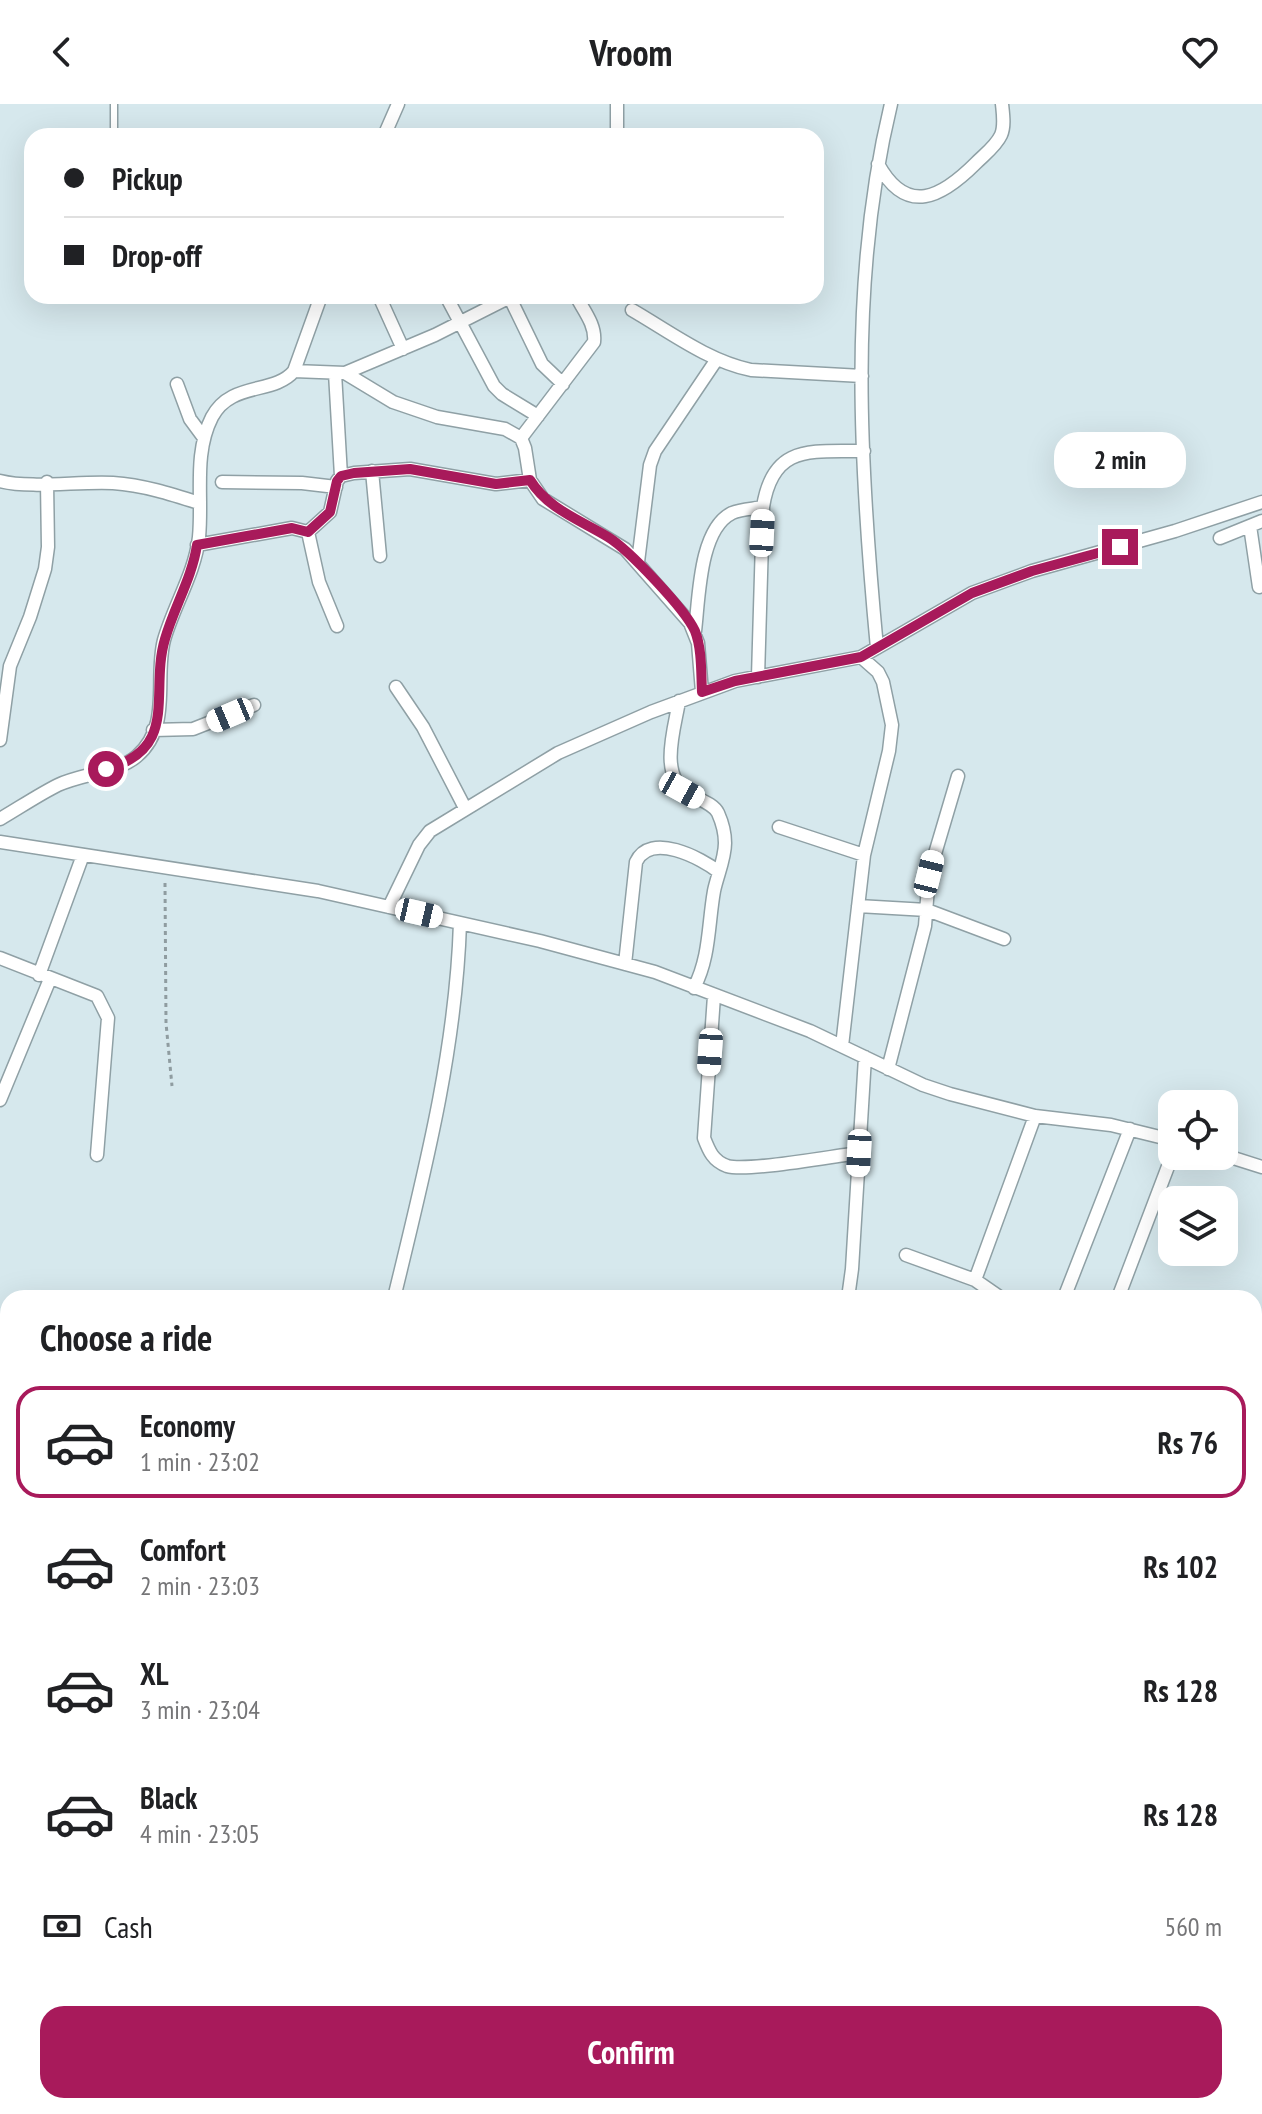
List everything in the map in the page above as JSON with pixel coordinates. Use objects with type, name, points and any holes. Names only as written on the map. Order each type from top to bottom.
[{"type":"street","points":[[388,128],[398,104]]},
{"type":"street","points":[[617,104],[617,128]]},
{"type":"street","points":[[877,648],[868,556],[862,376],[868,242],[878,164],[891,104]]},
{"type":"street","points":[[878,164],[888,181],[899,191],[911,196],[940,193],[957,183],[995,144],[1002,133],[1002,104]]},
{"type":"street","points":[[0,819],[57,786],[85,774],[126,763],[140,754],[160,713],[163,643],[197,545],[200,462],[204,438],[213,415],[225,400],[240,392],[288,378],[294,371],[318,304]]},
{"type":"street","points":[[383,304],[403,349]]},
{"type":"street","points":[[450,304],[494,386],[538,416]]},
{"type":"street","points":[[294,371],[340,373],[403,349],[495,304]]},
{"type":"street","points":[[514,304],[542,364],[563,384]]},
{"type":"street","points":[[521,438],[594,342],[592,324],[581,304]]},
{"type":"street","points":[[632,310],[717,359],[751,370],[862,376]]},
{"type":"street","points":[[638,562],[650,465],[655,451],[717,359]]},
{"type":"street","points":[[340,373],[393,402],[437,417],[505,429],[521,438],[530,480],[543,499],[611,539],[638,562],[695,631]]},
{"type":"street","points":[[308,532],[330,512],[338,482],[340,373]]},
{"type":"street","points":[[177,384],[190,419],[204,438]]},
{"type":"street","points":[[758,677],[763,507],[768,482],[787,458],[806,452],[864,451]]},
{"type":"street","points":[[222,482],[338,482],[372,471],[423,470],[496,484],[530,480]]},
{"type":"street","points":[[372,471],[380,556]]},
{"type":"street","points":[[0,481],[19,484],[115,483],[164,492],[199,503]]},
{"type":"street","points":[[0,740],[10,666],[45,569],[48,547],[47,482]]},
{"type":"street","points":[[389,907],[419,845],[430,831],[558,753],[702,692],[758,677],[861,657],[972,593],[1032,571],[1175,531],[1262,502]]},
{"type":"street","points":[[702,692],[695,631],[704,559],[714,531],[724,518],[734,512],[763,507]]},
{"type":"street","points":[[1220,538],[1256,523],[1259,587]]},
{"type":"street","points":[[197,545],[292,528],[308,532]]},
{"type":"street","points":[[308,532],[319,582],[337,626]]},
{"type":"street","points":[[842,1046],[864,855],[889,751],[892,725],[883,682],[878,672],[861,657]]},
{"type":"street","points":[[396,687],[423,727],[465,808]]},
{"type":"street","points":[[679,701],[672,748],[673,778],[682,790],[713,806],[725,847],[713,902],[707,953],[694,988]]},
{"type":"street","points":[[153,730],[193,729],[254,705]]},
{"type":"street","points":[[888,1069],[916,966],[927,910],[929,874],[958,776]]},
{"type":"street","points":[[779,827],[864,855]]},
{"type":"street","points":[[0,842],[318,891],[625,964],[655,972],[810,1031],[923,1085],[950,1094],[1035,1116],[1111,1125],[1158,1136]]},
{"type":"street","points":[[625,964],[639,855],[646,850],[660,848],[688,853],[719,872]]},
{"type":"street","points":[[0,1100],[83,855]]},
{"type":"street","points":[[858,906],[927,910],[1004,939]]},
{"type":"street","points":[[396,1290],[443,1080],[455,995],[460,923]]},
{"type":"street","points":[[0,958],[97,996],[108,1018],[97,1155]]},
{"type":"street","points":[[714,996],[704,1138],[711,1156],[728,1166],[756,1166],[859,1153]]},
{"type":"street","points":[[852,1290],[865,1057]]},
{"type":"street","points":[[975,1280],[1035,1116]]},
{"type":"street","points":[[1067,1290],[1130,1129]]},
{"type":"street","points":[[1238,1159],[1262,1167]]},
{"type":"street","points":[[1121,1290],[1167,1170]]},
{"type":"street","points":[[906,1255],[975,1280],[989,1290]]},
{"type":"lane","points":[[114,104],[114,128]]},
{"type":"path","points":[[165,867],[164,969],[172,1086]]},
{"type":"route","points":[[106,769],[126,763],[140,754],[160,713],[163,643],[197,545],[292,528],[308,532],[330,512],[337,481],[341,476],[354,473],[410,469],[496,484],[530,480],[543,499],[625,549],[690,623],[698,643],[702,692],[735,681],[861,657],[972,593],[1032,571],[1120,547]]}]
